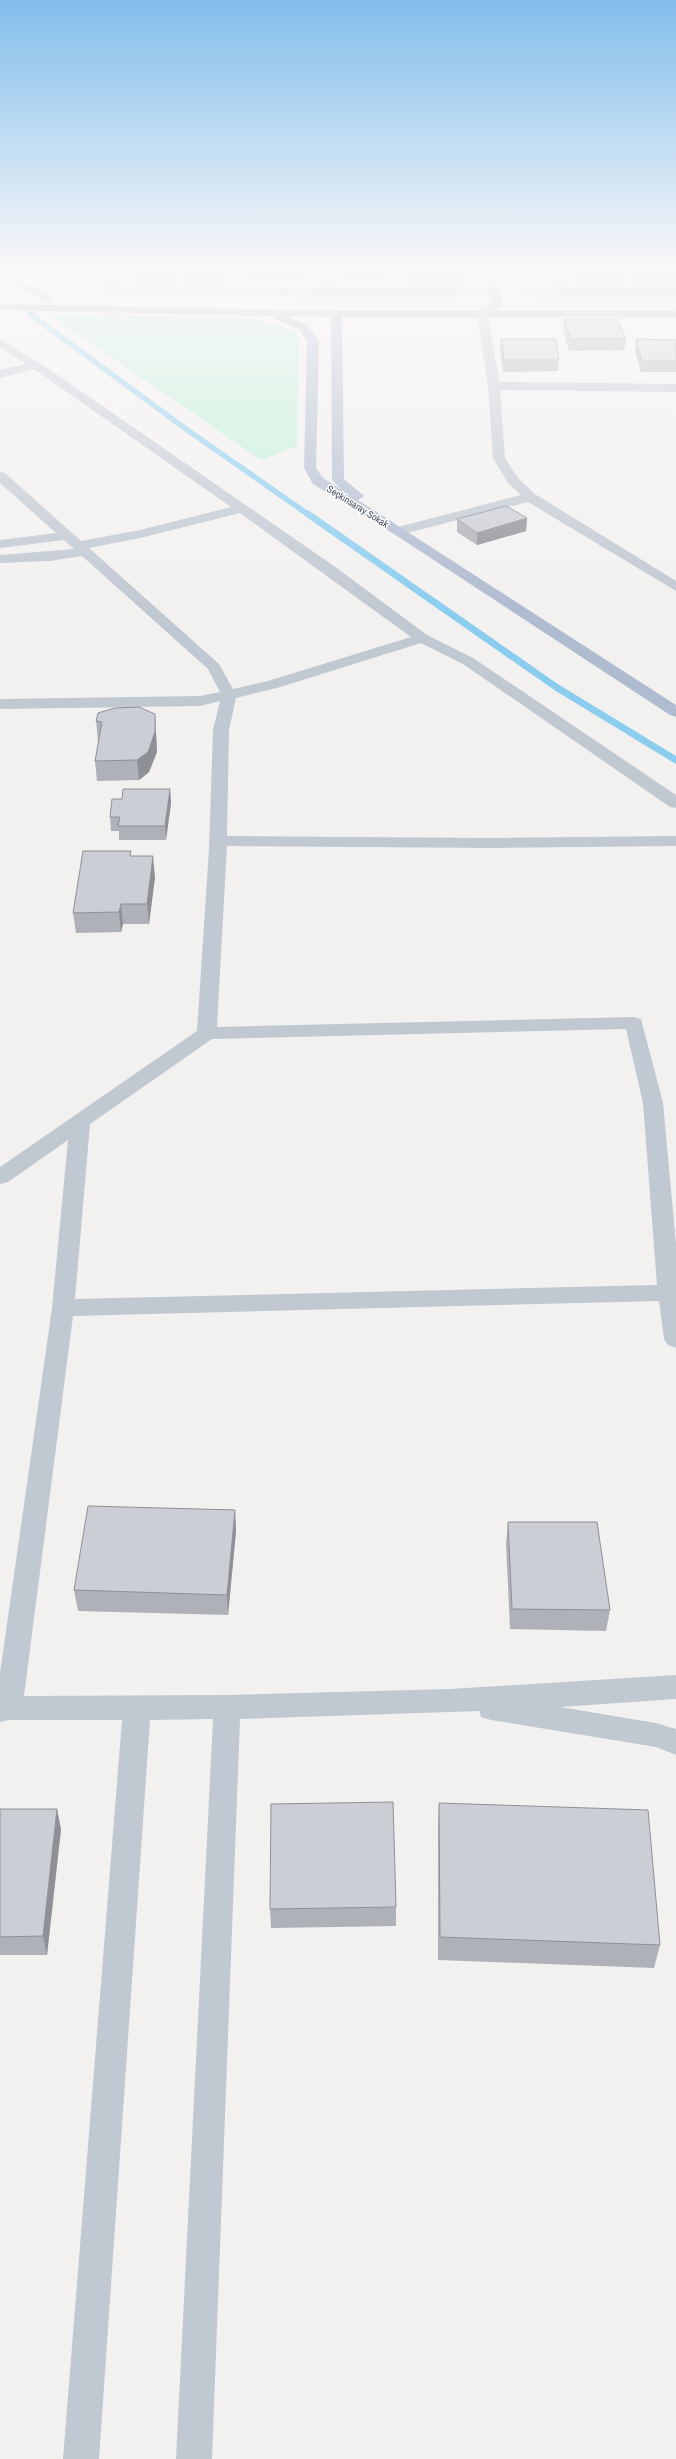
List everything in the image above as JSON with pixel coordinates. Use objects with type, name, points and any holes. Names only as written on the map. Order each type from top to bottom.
[{"type":"main road","name":"Seçkinsaray Sokak","points":[[312,381],[310,468],[318,481],[399,531]]},
{"type":"main road","name":"Seçkinsaray Sokak","points":[[337,381],[338,480],[399,531]]},
{"type":"main road","points":[[399,531],[676,712]]},
{"type":"street","points":[[58,381],[240,509],[329,569],[422,638],[468,661],[676,803]]},
{"type":"street","points":[[493,381],[499,458],[513,480],[530,496],[676,587]]},
{"type":"street","points":[[494,386],[676,388]]},
{"type":"street","points":[[0,476],[75,545],[214,667],[228,695],[221,730],[218,842],[207,1033]]},
{"type":"street","points":[[399,531],[530,496]]},
{"type":"street","points":[[0,544],[75,545],[140,534],[240,509]]},
{"type":"street","points":[[0,559],[50,557],[75,545]]},
{"type":"street","points":[[0,704],[200,701],[272,685],[422,638]]},
{"type":"street","points":[[218,842],[495,843],[676,841]]},
{"type":"street","points":[[0,1177],[207,1033],[634,1023],[653,1103],[669,1293],[676,1339]]},
{"type":"street","points":[[80,1122],[63,1308],[5,1709],[137,1706],[227,1707],[450,1701],[676,1687]]},
{"type":"street","points":[[63,1308],[669,1293]]},
{"type":"street","points":[[450,1701],[656,1735],[676,1742]]},
{"type":"street","points":[[81,2459],[137,1706]]},
{"type":"street","points":[[194,2459],[227,1707]]},
{"type":"green space","points":[[145,381],[298,381],[297,446],[261,460]]},
{"type":"building","points":[[506,506],[527,518],[477,533],[457,519]]},
{"type":"building","points":[[139,707],[155,714],[155,732],[148,752],[137,760],[95,761],[102,722],[96,721],[98,713],[115,708]]},
{"type":"building","points":[[123,789],[170,789],[165,826],[118,826],[120,817],[110,817],[112,799],[122,799]]},
{"type":"building","points":[[83,851],[131,851],[130,856],[153,856],[147,904],[121,904],[119,912],[73,913]]},
{"type":"building","points":[[88,1506],[235,1510],[227,1595],[74,1590]]},
{"type":"building","points":[[508,1522],[597,1522],[610,1610],[512,1609]]},
{"type":"building","points":[[393,1802],[396,1907],[270,1909],[271,1804]]},
{"type":"building","points":[[439,1803],[648,1810],[660,1945],[440,1937]]},
{"type":"building","points":[[0,1809],[57,1809],[43,1936],[0,1937]]},
{"type":"waterway","points":[[121,381],[186,429],[309,515]]},
{"type":"waterway","points":[[308,514],[556,687],[676,760]]}]
